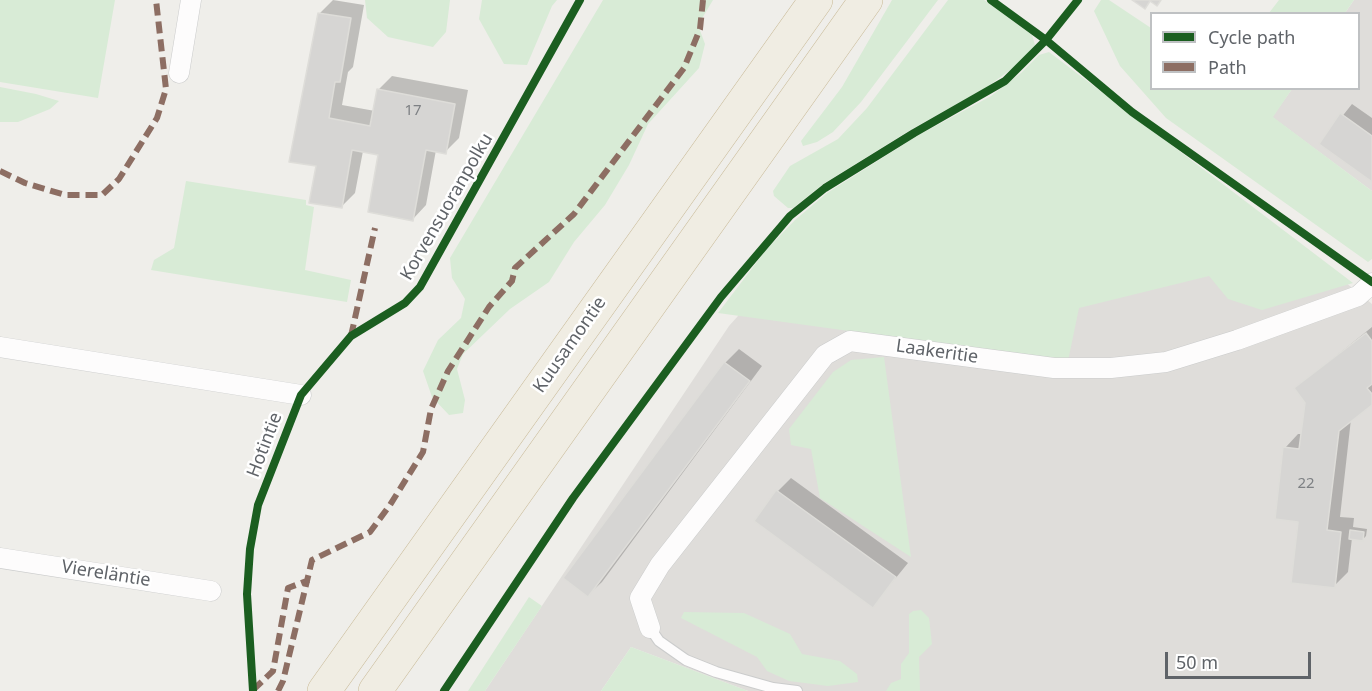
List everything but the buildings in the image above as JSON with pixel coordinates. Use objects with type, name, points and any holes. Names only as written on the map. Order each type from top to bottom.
[{"type":"highway","name":"Kuusamontie","points":[[324,691],[816,0]]},
{"type":"highway","points":[[375,691],[866,0]]},
{"type":"street","points":[[178,73],[191,0]]},
{"type":"street","name":"Laakeritie","points":[[650,628],[640,598],[660,565],[825,355],[850,341],[1054,368],[1122,367],[1166,362],[1281,326],[1358,296],[1372,283]]},
{"type":"street","name":"Hotintie","points":[[0,347],[301,395]]},
{"type":"street","name":"Viereläntie","points":[[0,558],[211,591]]},
{"type":"lane","points":[[650,628],[659,641],[686,660],[773,689],[797,691]]},
{"type":"shaded area","points":[[1354,0],[1372,0],[1372,191],[1272,117],[1291,90],[1360,90],[1360,12],[1346,12]]},
{"type":"shaded area","points":[[1298,244],[1372,304],[1372,691],[748,691],[631,647],[601,691],[485,691],[729,326],[746,307],[1068,305]]},
{"type":"green space","points":[[0,0],[115,0],[98,98],[0,82]]},
{"type":"green space","points":[[365,0],[450,0],[446,32],[433,47],[388,37],[367,18]]},
{"type":"green space","points":[[482,0],[557,0],[552,6],[527,65],[504,64],[479,19]]},
{"type":"green space","points":[[603,0],[713,0],[698,25],[705,44],[699,68],[648,124],[629,165],[605,205],[574,242],[549,282],[510,309],[463,354],[457,369],[465,400],[463,413],[449,415],[432,397],[423,371],[438,340],[461,318],[465,299],[452,278],[450,258]]},
{"type":"green space","points":[[892,0],[938,0],[861,102],[833,132],[817,142],[803,146],[801,141],[842,87]]},
{"type":"green space","points":[[948,0],[984,0],[1032,35],[1035,45],[1017,65],[987,87],[912,129],[823,184],[793,208],[788,208],[774,196],[773,191],[790,166],[838,139],[867,108]]},
{"type":"green space","points":[[1101,0],[1109,0],[1150,27],[1150,90],[1291,90],[1273,117],[1372,191],[1372,259],[1368,262],[1166,118],[1120,66],[1094,11]]},
{"type":"green space","points":[[1279,0],[1354,0],[1346,12],[1270,12]]},
{"type":"green space","points":[[1049,52],[1353,283],[1262,310],[1228,299],[1209,276],[1079,308],[1068,361],[718,313],[766,250],[795,220],[827,193],[917,136],[991,96],[1021,73],[1039,55]]},
{"type":"green space","points":[[0,87],[59,101],[50,109],[18,122],[0,122]]},
{"type":"green space","points":[[186,181],[306,200],[306,205],[314,207],[305,270],[351,280],[347,302],[151,270],[154,260],[174,248]]},
{"type":"green space","points":[[884,357],[911,557],[820,498],[811,449],[791,445],[789,429],[833,372],[851,360]]},
{"type":"green space","points":[[529,597],[542,606],[485,691],[468,691]]},
{"type":"green space","points":[[921,610],[929,618],[932,644],[919,657],[920,691],[886,691],[891,683],[901,679],[901,664],[909,653],[909,614]]},
{"type":"green space","points":[[684,612],[744,613],[790,634],[802,654],[840,661],[857,674],[858,682],[828,686],[789,681],[767,671],[757,657],[681,618]]},
{"type":"green space","points":[[631,647],[748,691],[601,691]]},
{"type":"marked path","points":[[0,171],[25,183],[65,195],[102,195],[119,179],[157,118],[166,89],[156,0]]},
{"type":"marked path","points":[[278,691],[283,681],[312,560],[370,532],[390,505],[423,452],[431,409],[448,371],[489,307],[512,281],[515,268],[574,214],[684,68],[700,29],[703,0]]},
{"type":"marked path","points":[[351,336],[375,228]]},
{"type":"marked path","points":[[253,690],[273,671],[288,588],[309,580]]},
{"type":"cycle path","name":"Korvensuoranpolku","points":[[253,691],[247,594],[250,549],[258,505],[301,395],[351,336],[405,303],[420,287],[580,0]]},
{"type":"cycle path","points":[[991,0],[1046,40],[1132,112],[1372,282]]},
{"type":"cycle path","points":[[444,691],[573,498],[721,297],[790,216],[825,188],[914,133],[1005,81],[1046,40],[1078,0]]}]
